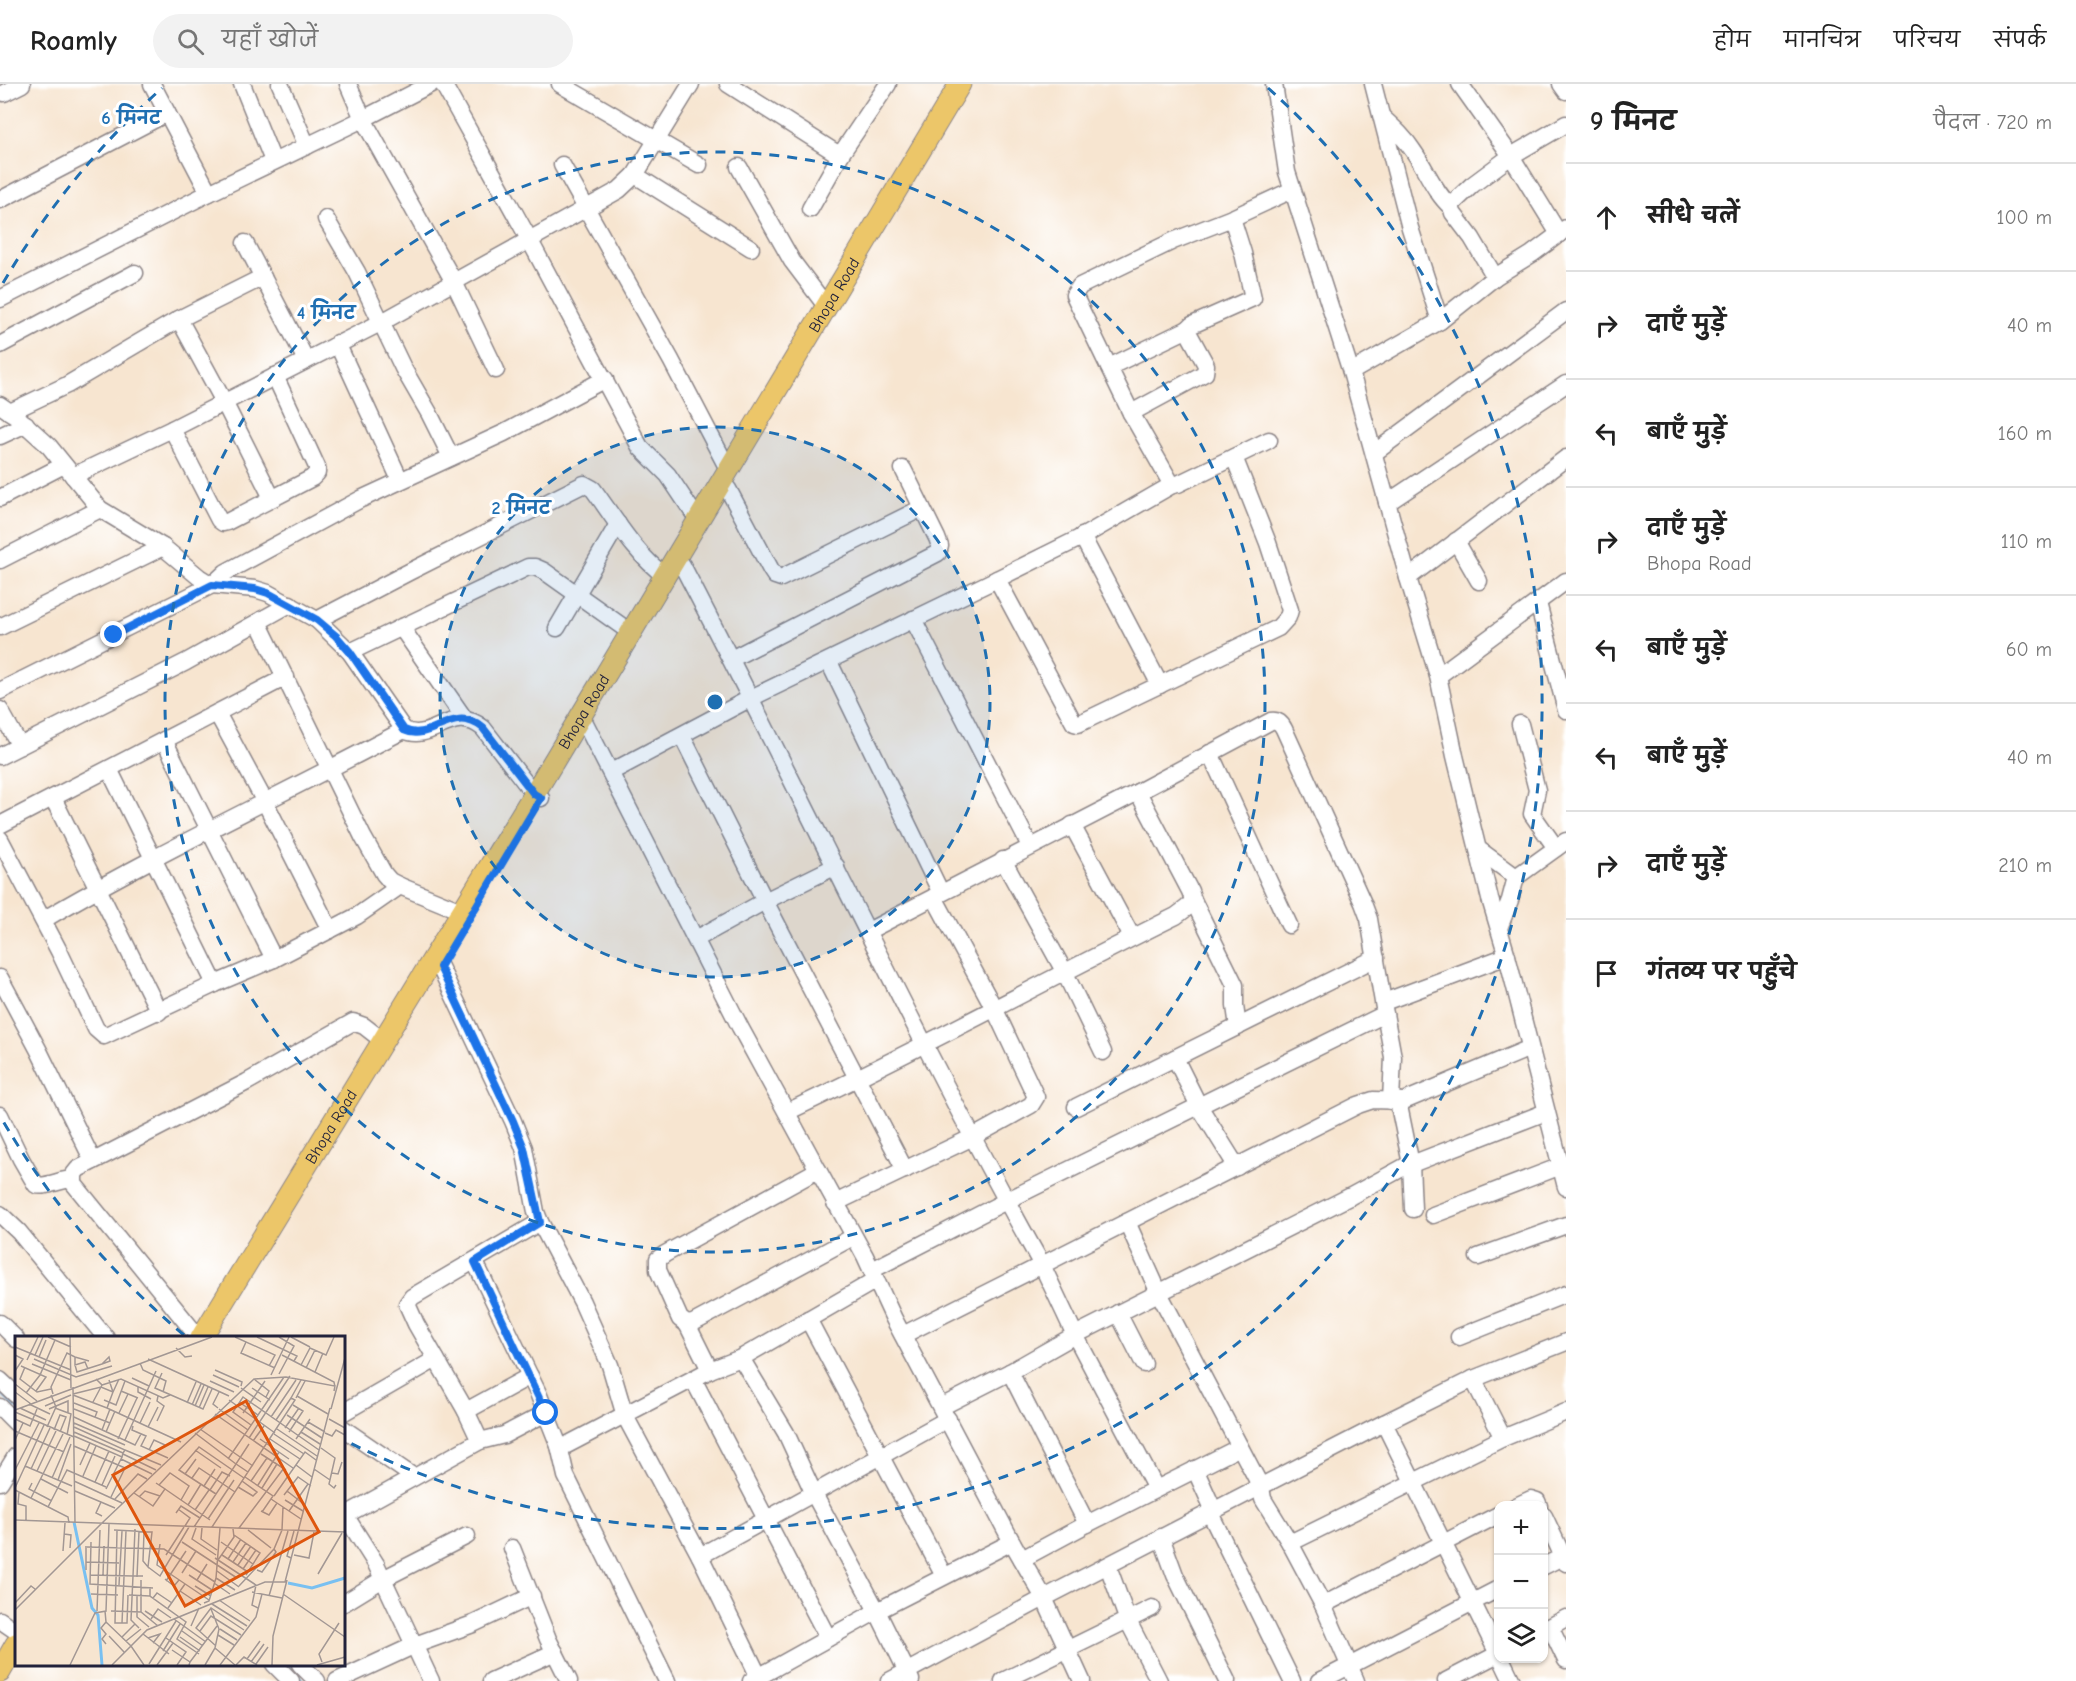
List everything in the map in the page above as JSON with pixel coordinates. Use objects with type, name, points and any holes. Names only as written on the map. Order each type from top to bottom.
[{"type":"main road","name":"Bhopa Road","points":[[217,1336],[440,967],[630,632],[673,571],[698,520],[728,479],[826,306],[960,84]]},
{"type":"main road","name":"Bhopa Road","points":[[201,1336],[461,911],[585,723],[728,479],[973,84]]},
{"type":"main road","points":[[0,1672],[15,1646]]},
{"type":"main road","points":[[8,1681],[17,1666]]},
{"type":"street","points":[[4,93],[22,84]]},
{"type":"street","points":[[152,84],[208,193]]},
{"type":"street","points":[[242,84],[273,161]]},
{"type":"street","points":[[280,84],[307,146]]},
{"type":"street","points":[[348,84],[363,119],[454,282],[496,370]]},
{"type":"street","points":[[0,299],[208,193],[431,84]]},
{"type":"street","points":[[442,84],[529,239],[640,447],[646,456],[668,475],[698,520]]},
{"type":"street","points":[[560,84],[699,165]]},
{"type":"street","points":[[0,498],[172,429],[382,322],[619,189],[635,175],[690,84]]},
{"type":"street","points":[[728,84],[841,154]]},
{"type":"street","points":[[810,209],[841,154],[888,84]]},
{"type":"street","points":[[1274,84],[1287,172],[1351,372],[1408,578],[1438,676],[1478,849],[1566,1186]]},
{"type":"street","points":[[1373,84],[1410,228],[1440,321]]},
{"type":"street","points":[[1351,372],[1440,321],[1495,277],[1532,254],[1562,231],[1460,84]]},
{"type":"street","points":[[1561,84],[1566,91]]},
{"type":"street","points":[[0,200],[167,113]]},
{"type":"street","points":[[1382,117],[1403,136],[1412,148],[1442,197],[1483,255],[1495,277]]},
{"type":"street","points":[[1451,207],[1472,186],[1511,156],[1566,124]]},
{"type":"street","points":[[562,165],[671,360],[775,576],[781,578],[922,508]]},
{"type":"street","points":[[739,167],[792,261],[826,306]]},
{"type":"street","points":[[635,175],[751,248]]},
{"type":"street","points":[[1172,485],[1131,413],[1076,300],[1075,291],[1080,286],[1173,241],[1232,218],[1292,190]]},
{"type":"street","points":[[1109,367],[1192,325],[1253,298],[1232,218]]},
{"type":"street","points":[[326,219],[357,272],[403,368],[429,412],[451,457]]},
{"type":"street","points":[[245,243],[306,360]]},
{"type":"street","points":[[0,345],[135,273]]},
{"type":"street","points":[[5,409],[67,385],[179,319],[263,277]]},
{"type":"street","points":[[1374,453],[1566,311]]},
{"type":"street","points":[[179,319],[272,498]]},
{"type":"street","points":[[1131,413],[1204,373],[1206,365],[1188,329]]},
{"type":"street","points":[[337,343],[400,480]]},
{"type":"street","points":[[172,429],[221,522],[227,522],[312,478],[317,473],[318,467],[275,376]]},
{"type":"street","points":[[0,691],[212,585],[233,567],[400,480],[504,433],[605,379]]},
{"type":"street","points":[[1387,503],[1566,384]]},
{"type":"street","points":[[5,409],[26,424],[57,454],[100,509],[164,547],[199,577],[212,585],[255,589],[290,604],[317,620],[350,652],[404,730]]},
{"type":"street","points":[[0,436],[26,424]]},
{"type":"street","points":[[611,772],[751,698],[829,662],[1082,536],[1172,485],[1269,440]]},
{"type":"street","points":[[997,579],[1074,723],[1078,724],[1278,628],[1288,617],[1290,610],[1275,563],[1234,457]]},
{"type":"street","points":[[1408,578],[1566,458]]},
{"type":"street","points":[[731,659],[938,553],[940,546],[938,538],[903,469]]},
{"type":"street","points":[[317,620],[584,484],[593,489],[649,563],[673,571],[731,659],[925,1044],[1006,1201],[1042,1265],[1075,1335],[1156,1489]]},
{"type":"street","points":[[0,560],[100,509]]},
{"type":"street","points":[[557,628],[618,524]]},
{"type":"street","points":[[1082,536],[1160,685]]},
{"type":"street","points":[[1456,542],[1479,581]]},
{"type":"street","points":[[0,627],[164,547]]},
{"type":"street","points":[[350,652],[528,567],[544,571],[630,632]]},
{"type":"street","points":[[1438,676],[1566,580]]},
{"type":"street","points":[[1538,603],[1566,710]]},
{"type":"street","points":[[0,756],[186,662],[290,604]]},
{"type":"street","points":[[913,619],[1030,846]]},
{"type":"street","points":[[258,622],[363,837],[384,874],[390,881],[400,886],[461,911]]},
{"type":"street","points":[[401,627],[464,718]]},
{"type":"street","points":[[829,662],[937,895],[1036,1097],[1031,1105],[973,1137],[835,1203]]},
{"type":"street","points":[[0,825],[286,678]]},
{"type":"street","points":[[0,710],[20,746]]},
{"type":"street","points":[[217,713],[266,802],[330,930]]},
{"type":"street","points":[[43,920],[154,858],[211,831],[404,730],[417,733],[464,718],[474,721],[483,728],[537,796]]},
{"type":"street","points":[[868,931],[1276,720],[1281,723],[1369,919],[1393,1056],[1395,1101],[1411,1164],[1413,1209]]},
{"type":"street","points":[[585,723],[740,1027],[874,1275],[1012,1542],[1044,1598],[1082,1681]]},
{"type":"street","points":[[1499,928],[1516,877],[1561,844],[1532,814],[1537,790],[1520,724]]},
{"type":"street","points":[[682,736],[905,1170]]},
{"type":"street","points":[[164,740],[274,959]]},
{"type":"street","points":[[1210,753],[1289,925]]},
{"type":"street","points":[[109,769],[215,984]]},
{"type":"street","points":[[1138,792],[1190,891],[1192,900],[1235,985],[1238,1027]]},
{"type":"street","points":[[53,798],[159,1012]]},
{"type":"street","points":[[1072,825],[1132,937]]},
{"type":"street","points":[[0,839],[43,920],[96,1029],[104,1036],[274,959],[357,916],[400,886]]},
{"type":"street","points":[[1478,849],[1516,877]]},
{"type":"street","points":[[1004,860],[1064,971],[1103,1052]]},
{"type":"street","points":[[696,939],[836,866]]},
{"type":"street","points":[[787,1112],[995,1010],[1064,971],[1176,916],[1188,907],[1192,900]]},
{"type":"street","points":[[559,1446],[567,1446],[710,1370],[741,1358],[808,1319],[874,1275],[1006,1201],[1199,1106],[1385,1008],[1506,956]]},
{"type":"street","points":[[1076,1107],[1376,958]]},
{"type":"street","points":[[440,967],[513,1121],[524,1148],[540,1222],[601,1344],[610,1365],[625,1416],[700,1556],[755,1679],[877,1611],[1012,1542]]},
{"type":"street","points":[[0,978],[93,1161]]},
{"type":"street","points":[[198,1336],[74,1184],[73,1179],[78,1169],[247,1082],[353,1022],[364,1026],[382,1040]]},
{"type":"street","points":[[903,1335],[1358,1105],[1373,1100],[1395,1101],[1418,1096],[1530,1048]]},
{"type":"street","points":[[1175,1058],[1199,1106],[1237,1167]]},
{"type":"street","points":[[700,1556],[881,1456],[944,1413],[1075,1335],[1411,1164],[1546,1112]]},
{"type":"street","points":[[0,1115],[36,1185],[43,1187],[63,1179],[73,1179]]},
{"type":"street","points":[[1433,1215],[1561,1166]]},
{"type":"street","points":[[710,1370],[687,1324],[680,1319],[658,1269],[658,1259],[818,1170]]},
{"type":"street","points":[[0,1214],[19,1232],[104,1336]]},
{"type":"street","points":[[480,1441],[466,1411],[407,1308],[408,1301],[540,1222]]},
{"type":"street","points":[[1127,1222],[1159,1293],[1261,1487],[1263,1498],[1323,1605],[1352,1674]]},
{"type":"street","points":[[1478,1257],[1566,1225]]},
{"type":"street","points":[[687,1324],[693,1323],[853,1237]]},
{"type":"street","points":[[475,1262],[546,1413],[559,1446],[566,1476],[667,1681]]},
{"type":"street","points":[[1459,1337],[1566,1294]]},
{"type":"street","points":[[1118,1313],[1144,1364]]},
{"type":"street","points":[[808,1319],[944,1576]]},
{"type":"street","points":[[0,1323],[15,1338]]},
{"type":"street","points":[[889,1681],[909,1677],[1044,1598],[1384,1423],[1473,1379],[1566,1342]]},
{"type":"street","points":[[741,1358],[786,1433],[814,1494],[877,1611],[909,1677]]},
{"type":"street","points":[[345,1411],[436,1359]]},
{"type":"street","points":[[1010,1372],[1087,1524]]},
{"type":"street","points":[[466,1411],[530,1376]]},
{"type":"street","points":[[693,1379],[828,1638]]},
{"type":"street","points":[[1473,1379],[1503,1438]]},
{"type":"street","points":[[0,1380],[15,1394]]},
{"type":"street","points":[[0,1407],[15,1422]]},
{"type":"street","points":[[1290,1543],[1503,1438],[1566,1412]]},
{"type":"street","points":[[345,1514],[480,1441],[504,1435],[546,1413]]},
{"type":"street","points":[[1384,1423],[1494,1646]]},
{"type":"street","points":[[345,1430],[414,1477]]},
{"type":"street","points":[[1022,1559],[1240,1447]]},
{"type":"street","points":[[0,1482],[15,1458]]},
{"type":"street","points":[[1196,1469],[1212,1512],[1292,1681]]},
{"type":"street","points":[[345,1517],[383,1579],[431,1681]]},
{"type":"street","points":[[1323,1605],[1494,1517]]},
{"type":"street","points":[[1548,1524],[1565,1558],[1548,1564]]},
{"type":"street","points":[[345,1601],[466,1536]]},
{"type":"street","points":[[1161,1538],[1175,1575],[1227,1681]]},
{"type":"street","points":[[512,1548],[569,1681]]},
{"type":"street","points":[[1108,1566],[1128,1621],[1159,1681]]},
{"type":"street","points":[[1320,1681],[1352,1674],[1494,1591]]},
{"type":"street","points":[[337,1681],[415,1645],[473,1624],[532,1596]]},
{"type":"street","points":[[1003,1681],[1152,1608]]},
{"type":"street","points":[[1548,1628],[1566,1618]]},
{"type":"street","points":[[0,1620],[15,1630]]},
{"type":"street","points":[[1548,1631],[1566,1660]]},
{"type":"street","points":[[491,1681],[555,1652]]},
{"type":"street","points":[[1446,1681],[1494,1656]]},
{"type":"street","points":[[1503,1663],[1512,1681]]},
{"type":"street","points":[[275,1666],[291,1681]]},
{"type":"street","points":[[301,1666],[317,1681]]},
{"type":"waterway","points":[[0,1392],[15,1407]]},
{"type":"waterway","points":[[289,1666],[304,1681]]},
{"type":"route","points":[[114,635],[212,585],[255,589],[268,593],[317,620],[336,636],[350,652],[404,730],[417,733],[464,718],[474,721],[483,728],[534,794],[541,798],[440,967],[524,1148],[540,1222],[475,1262],[546,1413]]}]
